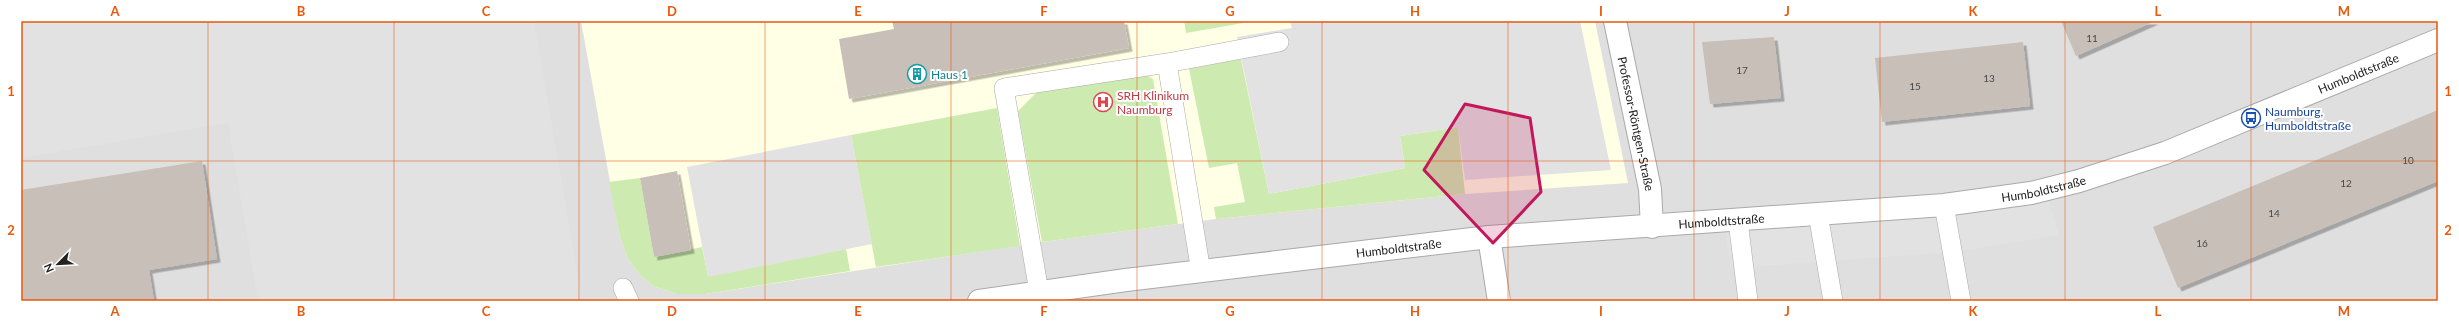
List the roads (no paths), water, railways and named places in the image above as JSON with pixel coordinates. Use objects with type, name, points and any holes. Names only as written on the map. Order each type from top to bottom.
[{"type":"street","name":"Professor-Röntgen-Straße","points":[[1615,21],[1650,189],[1652,227]]},
{"type":"street","name":"Humboldtstraße","points":[[979,301],[1039,292],[1488,237],[1738,221],[1944,205],[2031,193],[2121,169],[2179,147],[2438,40]]},
{"type":"street","points":[[1488,237],[1499,301]]},
{"type":"lane","points":[[1039,292],[1004,88],[1167,63],[1279,42]]},
{"type":"lane","points":[[1167,63],[1201,272]]},
{"type":"lane","points":[[1944,205],[1961,301]]},
{"type":"lane","points":[[1818,214],[1833,301]]},
{"type":"lane","points":[[1738,221],[1748,301]]},
{"type":"place","name":"Haus 1","points":[[917,74]]},
{"type":"place","name":"SRH Klinikum Naumburg","points":[[1103,102]]},
{"type":"place","name":"Naumburg, Humboldtstraße","points":[[2251,118]]}]
